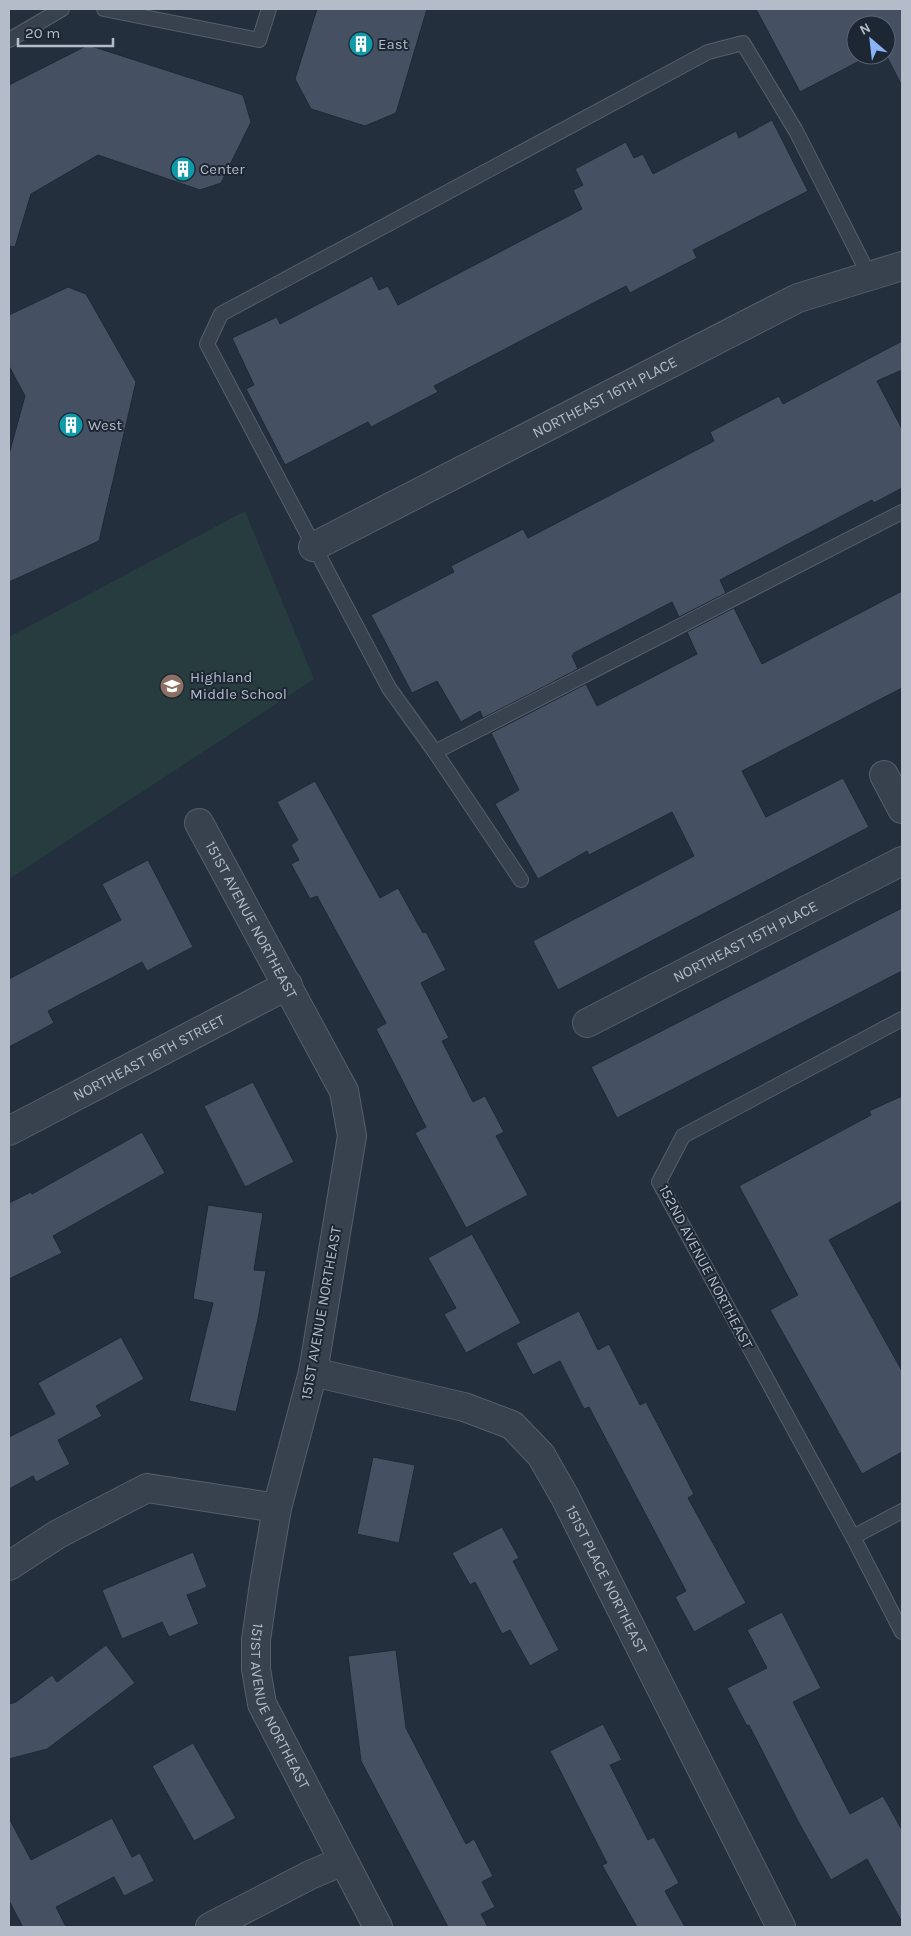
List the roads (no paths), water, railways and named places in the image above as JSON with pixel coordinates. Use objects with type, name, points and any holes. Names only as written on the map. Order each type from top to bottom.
[{"type":"street","name":"NORTHEAST 16TH PLACE","points":[[313,547],[798,298],[902,266]]},
{"type":"street","points":[[884,775],[902,809]]},
{"type":"street","name":"151ST AVENUE NORTHEAST","points":[[199,823],[344,1091],[352,1136],[313,1372],[277,1508],[256,1640],[256,1669],[262,1704],[378,1927]]},
{"type":"street","name":"NORTHEAST 15TH PLACE","points":[[588,1023],[902,861]]},
{"type":"street","name":"NORTHEAST 16TH STREET","points":[[9,1131],[288,985]]},
{"type":"street","name":"151ST PLACE NORTHEAST","points":[[313,1372],[464,1407],[512,1425],[541,1455],[566,1497],[781,1927]]},
{"type":"street","points":[[9,1566],[58,1534],[147,1488],[277,1508]]},
{"type":"street","points":[[210,1927],[310,1875],[343,1861]]},
{"type":"lane","points":[[9,40],[62,9]]},
{"type":"lane","points":[[104,9],[259,40],[269,9]]},
{"type":"lane","points":[[521,880],[435,752],[389,688],[313,547],[207,344],[221,314],[708,52],[743,43],[796,131],[869,275]]},
{"type":"lane","points":[[435,752],[902,512]]},
{"type":"lane","name":"152ND AVENUE NORTHEAST","points":[[902,1019],[683,1136],[659,1182],[853,1537],[902,1632]]},
{"type":"lane","points":[[853,1537],[902,1511]]},
{"type":"place","name":"East","points":[[361,44]]},
{"type":"place","name":"Center","points":[[183,169]]},
{"type":"place","name":"West","points":[[71,425]]},
{"type":"place","name":"Highland Middle School","points":[[172,686]]}]
